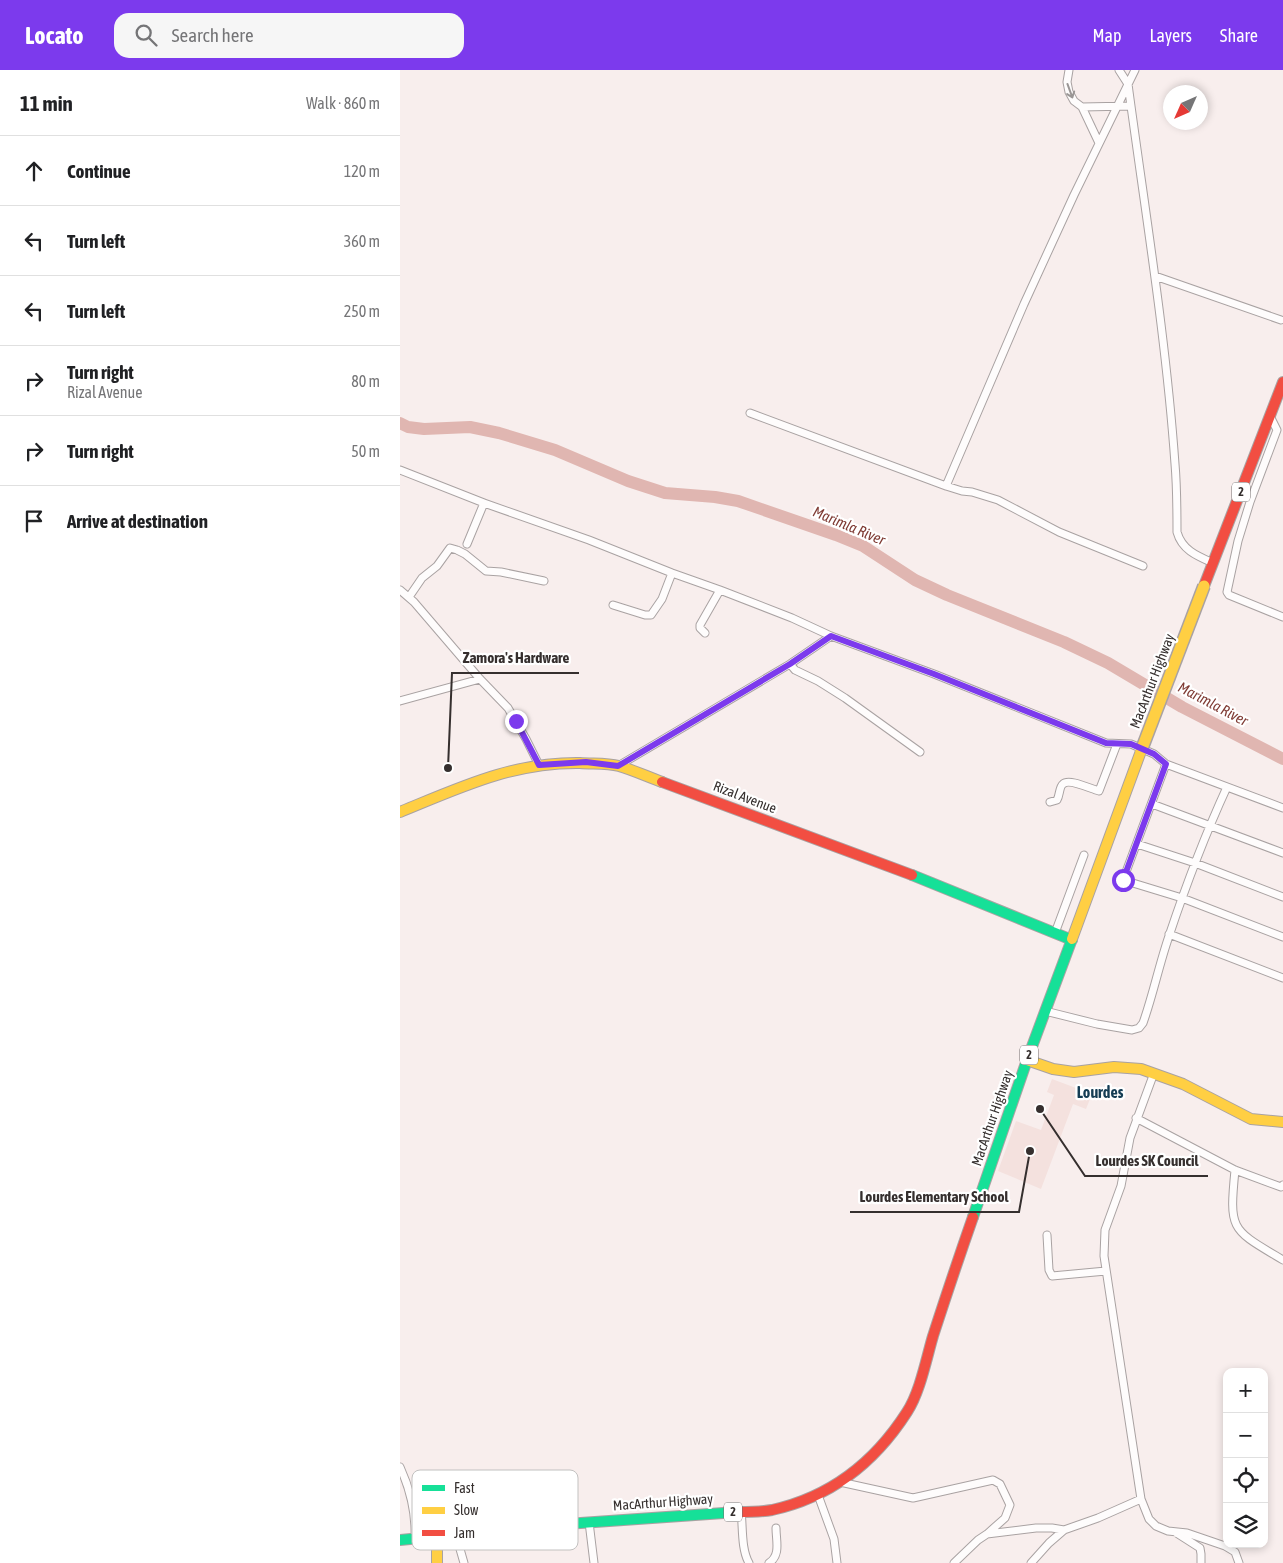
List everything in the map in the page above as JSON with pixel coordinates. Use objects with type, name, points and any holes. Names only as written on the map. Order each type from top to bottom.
[{"type":"main road","name":"MacArthur Highway","points":[[578,1523],[771,1510],[818,1495],[866,1462],[893,1431],[908,1410],[917,1390],[946,1295],[1027,1060],[1141,752],[1283,382]]},
{"type":"main road","name":"Rizal Avenue","points":[[400,812],[492,776],[539,765],[578,762],[618,766],[909,874],[1072,940]]},
{"type":"main road","points":[[1027,1060],[1063,1072],[1127,1067],[1154,1073],[1183,1084],[1250,1119],[1283,1122]]},
{"type":"main road","points":[[437,1550],[437,1563]]},
{"type":"street","points":[[1069,70],[1067,82],[1069,92],[1074,101],[1082,107],[1099,143]]},
{"type":"street","points":[[1119,70],[1128,84],[1155,276],[1175,457],[1177,532],[1179,539],[1187,550],[1213,563]]},
{"type":"street","points":[[946,486],[1024,304],[1135,70]]},
{"type":"street","points":[[1082,107],[1131,106]]},
{"type":"street","points":[[1155,276],[1281,320]]},
{"type":"street","points":[[750,413],[946,486],[998,500],[1059,532],[1143,566]]},
{"type":"street","points":[[1270,416],[1277,430],[1250,502],[1238,541],[1227,592],[1229,595],[1283,617]]},
{"type":"street","points":[[400,470],[720,590],[792,618],[831,636],[934,674],[1106,743],[1131,744],[1154,754],[1166,764],[1283,808]]},
{"type":"street","points":[[467,544],[484,503]]},
{"type":"street","points":[[409,597],[422,578],[438,566],[450,548],[465,554],[486,571],[501,572],[544,581]]},
{"type":"street","points":[[613,605],[645,615],[651,615],[662,599],[672,573]]},
{"type":"street","points":[[400,590],[409,597],[508,708],[539,765]]},
{"type":"street","points":[[705,633],[700,628],[700,625],[720,590]]},
{"type":"street","points":[[618,766],[790,664],[831,636]]},
{"type":"street","points":[[790,664],[795,670],[818,681],[845,698],[920,752]]},
{"type":"street","points":[[400,701],[480,678]]},
{"type":"street","points":[[1050,802],[1057,800],[1061,785],[1065,783],[1072,782],[1099,791],[1117,744]]},
{"type":"street","points":[[1166,764],[1123,880],[1182,898],[1283,938]]},
{"type":"street","points":[[1045,1011],[1132,1030],[1139,1028],[1147,1012],[1182,898],[1209,827],[1227,787]]},
{"type":"street","points":[[1152,804],[1283,854]]},
{"type":"street","points":[[1137,844],[1195,863],[1283,897]]},
{"type":"street","points":[[1054,933],[1084,855]]},
{"type":"street","points":[[1170,934],[1283,978]]},
{"type":"street","points":[[1154,1073],[1130,1138],[1121,1186],[1105,1230],[1104,1256],[1141,1499],[1149,1519],[1156,1526],[1168,1531],[1187,1533],[1226,1546],[1235,1552],[1239,1563]]},
{"type":"street","points":[[1136,1118],[1235,1170],[1282,1187]]},
{"type":"street","points":[[1235,1170],[1232,1213],[1238,1230],[1250,1241],[1283,1260]]},
{"type":"street","points":[[1048,1235],[1049,1270],[1052,1276],[1106,1271]]},
{"type":"street","points":[[400,1467],[412,1500]]},
{"type":"street","points":[[839,1482],[913,1498],[993,1480],[1000,1484],[1010,1505],[1005,1518],[954,1563]]},
{"type":"street","points":[[818,1495],[834,1539],[838,1563]]},
{"type":"street","points":[[1031,1563],[1048,1543],[1064,1530],[1098,1518],[1141,1499]]},
{"type":"street","points":[[741,1511],[746,1559],[749,1563]]},
{"type":"street","points":[[589,1522],[594,1563]]},
{"type":"street","points":[[768,1563],[774,1559],[777,1552],[776,1528]]},
{"type":"street","points":[[987,1534],[1036,1528],[1064,1530]]},
{"type":"street","points":[[1174,1532],[1200,1548],[1201,1563]]},
{"type":"street","points":[[460,1550],[464,1563]]},
{"type":"shaded area","points":[[1052,1079],[1092,1094],[1086,1109],[1073,1104],[1041,1189],[998,1171],[1016,1121],[1041,1130],[1054,1095],[1047,1092]]},
{"type":"waterway","name":"Marimla River","points":[[400,423],[408,427],[424,429],[470,427],[499,433],[555,450],[628,481],[665,493],[738,501],[836,535],[863,546],[915,580],[947,595],[1064,642],[1108,663],[1182,707],[1283,759]]},
{"type":"traffic: fast","points":[[912,875],[1072,940]]},
{"type":"traffic: fast","points":[[973,1217],[1027,1060],[1072,939]]},
{"type":"traffic: fast","points":[[578,1523],[738,1512]]},
{"type":"traffic: fast","points":[[400,1540],[412,1539]]},
{"type":"traffic: slow","points":[[1141,751],[1204,586]]},
{"type":"traffic: slow","points":[[1072,939],[1141,751]]},
{"type":"traffic: slow","points":[[400,812],[466,785],[510,771],[556,764],[614,765],[630,769],[662,782]]},
{"type":"traffic: slow","points":[[1027,1060],[1053,1069],[1074,1072],[1114,1067],[1141,1069],[1183,1084],[1251,1119],[1283,1122]]},
{"type":"traffic: slow","points":[[437,1550],[437,1563]]},
{"type":"traffic: jam","points":[[1204,586],[1283,382]]},
{"type":"traffic: jam","points":[[662,782],[912,875]]},
{"type":"traffic: jam","points":[[738,1512],[772,1510],[813,1496],[850,1475],[881,1447],[912,1404],[973,1217]]},
{"type":"place","name":"Zamora's Hardware","points":[[448,768]]},
{"type":"place","name":"Lourdes SK Council","points":[[1040,1109]]},
{"type":"place","name":"Lourdes Elementary School","points":[[1030,1151]]},
{"type":"district","name":"Lourdes","points":[[1100,1092]]},
{"type":"route","points":[[516,721],[539,765],[586,762],[618,766],[790,664],[831,636],[934,674],[1106,743],[1131,744],[1154,754],[1166,764],[1123,880]]}]
